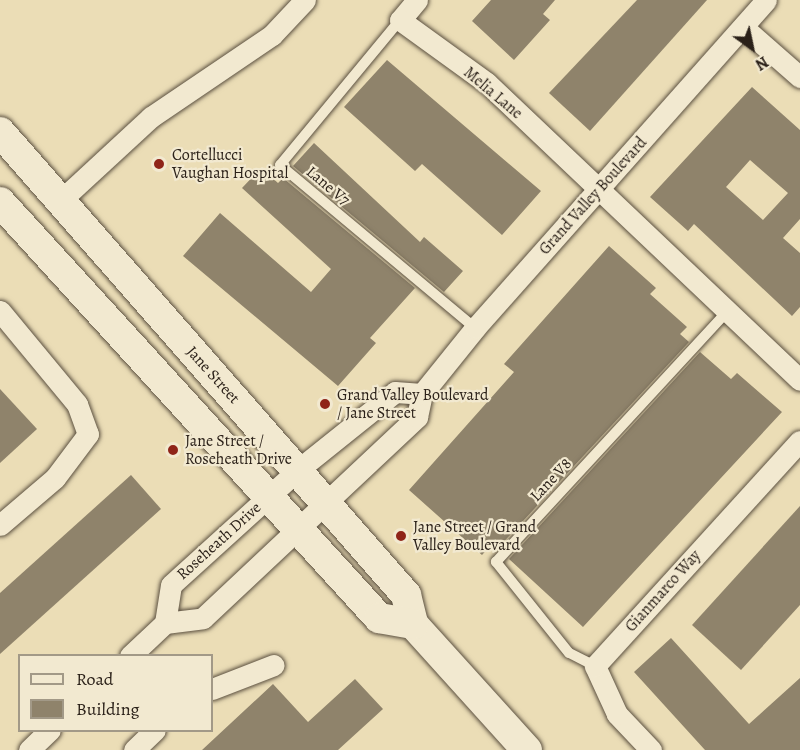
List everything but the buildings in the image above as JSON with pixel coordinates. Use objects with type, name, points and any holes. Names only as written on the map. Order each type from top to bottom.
[{"type":"main road","name":"Jane Street","points":[[0,132],[299,469],[406,595],[413,624],[526,750]]},
{"type":"main road","points":[[0,202],[270,496],[378,618],[413,624]]},
{"type":"street","points":[[60,201],[151,117],[272,35],[306,0]]},
{"type":"street","points":[[400,20],[417,0]]},
{"type":"street","name":"Grand Valley Boulevard","points":[[297,526],[417,417],[422,394],[475,328],[601,189],[766,0]]},
{"type":"street","name":"Melia Lane","points":[[400,20],[487,83],[601,189]]},
{"type":"street","points":[[743,27],[800,77]]},
{"type":"street","points":[[601,189],[800,380]]},
{"type":"street","points":[[0,311],[77,404],[88,434],[55,478],[0,525]]},
{"type":"street","points":[[270,496],[299,469],[394,392],[422,394]]},
{"type":"street","name":"Gianmarco Way","points":[[595,666],[800,441]]},
{"type":"street","name":"Roseheath Drive","points":[[165,623],[171,585],[270,496]]},
{"type":"street","points":[[132,654],[165,623],[203,618],[297,526]]},
{"type":"street","points":[[213,689],[274,665]]},
{"type":"street","points":[[595,666],[617,714],[651,750]]},
{"type":"street","points":[[29,750],[48,732]]},
{"type":"street","points":[[134,750],[153,732]]},
{"type":"lane","name":"Lane V7","points":[[400,20],[280,165],[475,328]]},
{"type":"lane","name":"Lane V8","points":[[595,666],[569,653],[496,562],[727,312]]},
{"type":"place","name":"Cortellucci Vaughan Hospital","points":[[159,164]]},
{"type":"place","name":"Grand Valley Boulevard / Jane Street","points":[[325,404]]},
{"type":"place","name":"Jane Street / Roseheath Drive","points":[[173,450]]},
{"type":"place","name":"Jane Street / Grand Valley Boulevard","points":[[401,536]]}]
